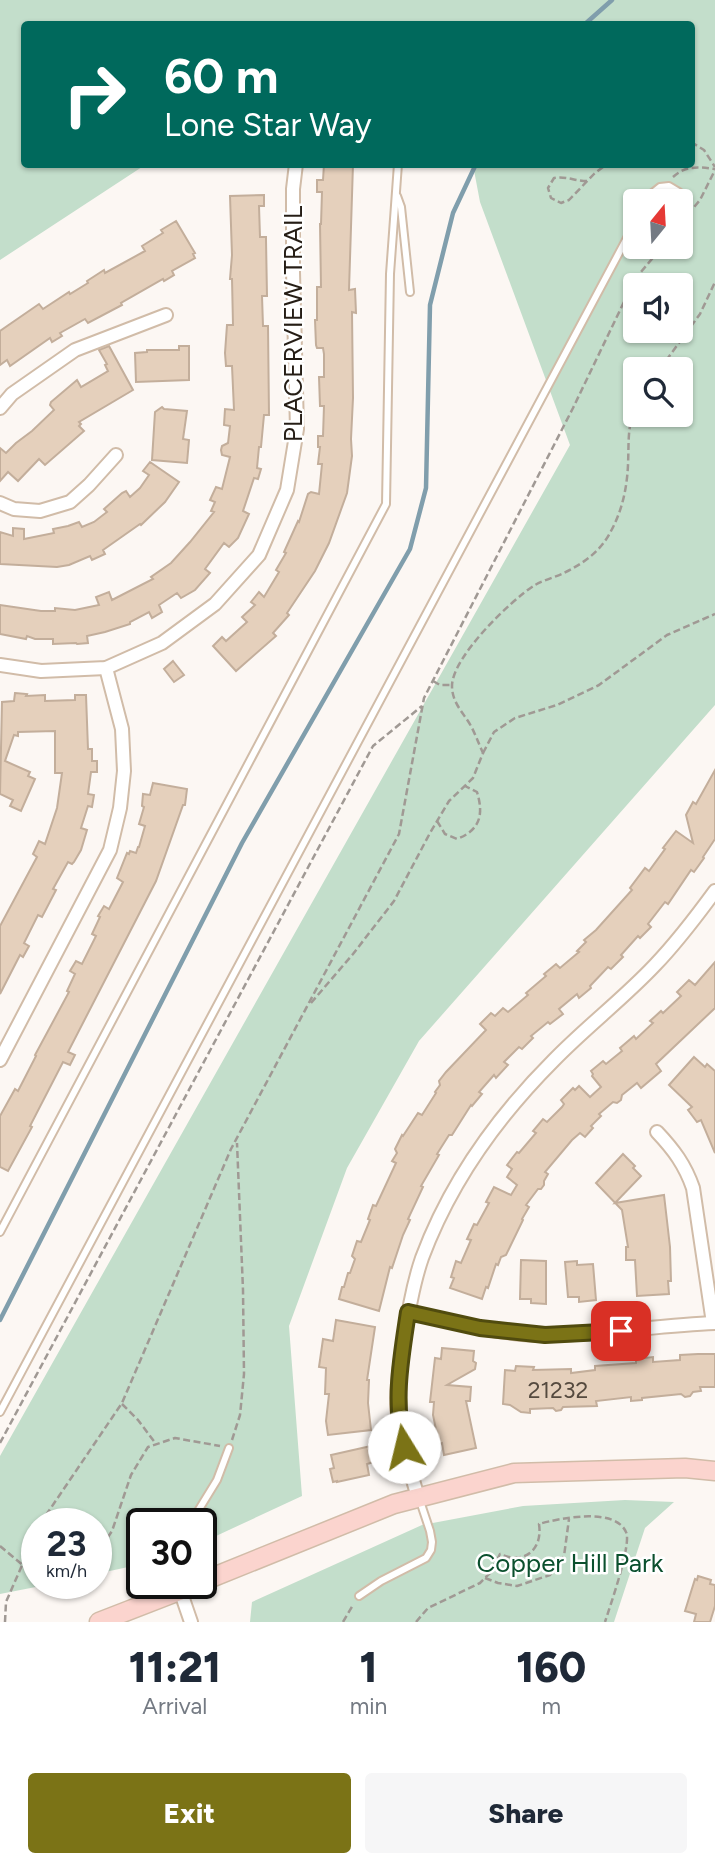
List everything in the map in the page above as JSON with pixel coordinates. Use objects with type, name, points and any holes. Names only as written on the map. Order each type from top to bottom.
[{"type":"main road","points":[[217,1574],[394,1504],[514,1473],[685,1468],[715,1471]]},
{"type":"main road","points":[[99,1622],[155,1599]]},
{"type":"street","name":"PLACERVIEW TRAIL","points":[[0,665],[41,671],[106,668],[162,643],[215,604],[259,555],[287,490],[297,429],[293,272],[296,168]]},
{"type":"street","points":[[0,408],[12,394],[75,350],[166,315]]},
{"type":"street","points":[[0,503],[14,509],[40,511],[70,502],[116,455]]},
{"type":"street","points":[[1,1054],[110,850],[120,808],[124,771],[122,729],[106,668]]},
{"type":"street","points":[[418,1497],[400,1432],[398,1380],[408,1312],[422,1259],[442,1213],[500,1118],[553,1060],[654,967],[689,927],[715,891]]},
{"type":"street","points":[[408,1312],[480,1328],[545,1335],[714,1323],[693,1188],[687,1169],[657,1132]]},
{"type":"street","points":[[190,1599],[191,1622]]},
{"type":"lane","points":[[0,1232],[386,505],[390,274],[398,168]]},
{"type":"lane","points":[[658,189],[669,186],[674,189]]},
{"type":"lane","points":[[396,194],[401,208],[410,292]]},
{"type":"lane","points":[[0,1412],[623,247]]},
{"type":"lane","points":[[200,1508],[217,1480],[229,1448]]},
{"type":"lane","points":[[359,1596],[381,1581],[426,1558],[431,1550],[430,1531],[418,1497]]},
{"type":"path","points":[[695,144],[704,150],[715,169]]},
{"type":"path","points":[[695,166],[715,169]]},
{"type":"path","points":[[586,181],[565,176],[554,178],[548,188],[551,198],[561,203],[569,200],[602,168]]},
{"type":"path","points":[[669,186],[675,174],[687,168]]},
{"type":"path","points":[[693,208],[715,169]]},
{"type":"path","points":[[50,1508],[122,1403],[236,1140],[399,834],[424,698],[573,408],[635,279],[652,259]]},
{"type":"path","points":[[669,357],[700,314],[715,282]]},
{"type":"path","points":[[483,752],[456,705],[452,685],[462,659],[478,636],[535,585],[565,572],[593,555],[611,532],[624,498],[630,427]]},
{"type":"path","points":[[306,1008],[354,954],[394,901],[449,801],[473,778],[494,732],[515,718],[557,705],[599,685],[667,635],[715,614]]},
{"type":"path","points":[[433,681],[440,685],[452,685]]},
{"type":"path","points":[[0,1443],[373,746],[422,706]]},
{"type":"path","points":[[437,821],[445,834],[457,839],[471,834],[478,821],[481,805],[477,792],[465,786]]},
{"type":"path","points":[[112,1528],[131,1475],[148,1447],[175,1438],[229,1448],[240,1415],[244,1374],[243,1290],[236,1140]]},
{"type":"path","points":[[122,1403],[156,1444]]},
{"type":"path","points":[[416,1622],[428,1608],[480,1583],[490,1573],[500,1554],[517,1558],[531,1552],[539,1539],[539,1524],[595,1516],[618,1521],[627,1532],[628,1547],[605,1622]]},
{"type":"path","points":[[485,1578],[517,1586],[550,1574],[564,1556],[569,1519]]},
{"type":"path","points":[[0,1546],[21,1562]]},
{"type":"path","points":[[5,1622],[6,1602],[21,1565]]},
{"type":"path","points":[[343,1622],[359,1596]]},
{"type":"path","points":[[0,1613],[6,1613]]},
{"type":"green space","points":[[0,0],[715,0],[715,705],[419,1041],[347,1168],[289,1326],[302,1496],[217,1536],[217,1508],[126,1508],[126,1567],[112,1571],[112,1508],[21,1508],[21,1590],[0,1594],[0,1456],[570,445],[480,202],[474,168],[695,168],[695,21],[21,21],[21,168],[140,168],[0,260]]},
{"type":"green space","name":"Copper Hill Park","points":[[625,1500],[674,1502],[645,1528],[614,1622],[250,1622],[252,1602],[422,1525],[523,1506]]},
{"type":"building","points":[[324,168],[353,168],[349,290],[355,289],[356,313],[352,312],[352,456],[347,493],[329,543],[315,571],[287,613],[289,615],[273,633],[276,636],[236,671],[213,646],[222,637],[226,641],[247,622],[242,617],[255,605],[251,602],[259,592],[264,597],[279,572],[276,570],[286,553],[284,552],[299,522],[308,494],[319,494],[322,464],[318,464],[318,436],[323,436],[324,406],[320,406],[319,377],[324,377],[324,354],[323,348],[317,348],[316,345],[315,320],[317,287],[321,287],[322,192],[317,192],[317,180],[323,180]]},
{"type":"building","points":[[264,195],[264,206],[259,206],[260,237],[266,237],[267,296],[262,296],[263,326],[268,326],[269,415],[264,415],[259,447],[257,468],[261,469],[258,479],[254,478],[243,511],[249,514],[238,538],[229,547],[224,543],[205,569],[210,573],[195,590],[181,598],[177,593],[159,605],[162,612],[152,618],[149,612],[130,624],[87,636],[88,643],[53,644],[53,639],[27,636],[26,639],[0,634],[0,605],[41,611],[55,611],[55,608],[75,610],[99,605],[96,597],[109,592],[112,600],[153,579],[151,577],[171,563],[214,512],[211,511],[215,502],[210,500],[216,487],[222,489],[230,457],[222,455],[221,450],[222,446],[228,443],[230,426],[224,425],[225,409],[234,410],[232,366],[226,366],[225,353],[227,325],[233,325],[230,196]]},
{"type":"building","points":[[176,221],[195,253],[195,258],[172,271],[174,275],[121,303],[122,305],[88,323],[85,319],[60,333],[62,336],[52,342],[50,338],[10,366],[7,360],[0,365],[0,331],[39,304],[43,309],[88,283],[87,281],[104,270],[105,273],[145,251],[142,246]]},
{"type":"building","points":[[109,346],[133,390],[79,422],[84,431],[45,465],[39,459],[18,481],[8,472],[0,481],[0,448],[6,453],[32,431],[54,410],[51,402],[77,380],[81,387],[108,371],[99,350]]},
{"type":"building","points":[[179,346],[189,346],[189,380],[136,382],[135,353],[147,350],[179,350]]},
{"type":"building","points":[[162,407],[187,411],[183,439],[189,440],[187,463],[152,460],[155,412]]},
{"type":"building","points":[[150,462],[179,482],[165,502],[141,525],[103,550],[105,554],[92,560],[90,556],[57,567],[0,564],[0,532],[13,536],[13,528],[24,529],[24,539],[54,533],[53,529],[79,522],[82,527],[94,522],[107,512],[104,509],[122,493],[126,491],[130,497],[140,488],[149,475],[143,471]]},
{"type":"building","points":[[173,661],[184,675],[174,682],[164,669]]},
{"type":"building","points":[[15,693],[27,694],[26,696],[45,695],[45,701],[75,700],[75,695],[86,695],[88,749],[92,749],[92,761],[97,761],[97,772],[91,772],[88,794],[94,795],[92,807],[88,806],[81,828],[87,830],[81,850],[72,864],[68,862],[42,917],[38,915],[24,943],[29,946],[23,957],[20,955],[0,994],[0,926],[37,857],[33,854],[39,841],[45,844],[57,808],[62,773],[55,773],[55,731],[18,732],[18,736],[14,735],[5,761],[30,772],[28,776],[35,779],[21,811],[10,806],[13,800],[0,794],[2,702],[14,701]]},
{"type":"building","points":[[715,770],[715,839],[704,858],[694,872],[691,870],[668,904],[665,902],[648,924],[651,927],[640,938],[638,936],[621,955],[623,957],[611,969],[608,967],[579,998],[577,994],[559,1009],[563,1014],[531,1036],[533,1038],[522,1049],[519,1047],[504,1062],[508,1065],[496,1078],[494,1075],[479,1092],[482,1094],[471,1105],[452,1135],[449,1135],[421,1186],[423,1187],[408,1219],[410,1220],[392,1268],[390,1267],[379,1311],[339,1299],[355,1259],[352,1256],[357,1241],[361,1242],[373,1205],[376,1206],[396,1163],[392,1161],[397,1153],[395,1149],[418,1113],[422,1115],[440,1085],[439,1081],[486,1030],[480,1024],[491,1013],[495,1016],[503,1008],[508,1012],[546,976],[544,974],[556,964],[560,968],[579,952],[577,951],[586,942],[584,940],[632,890],[630,888],[645,868],[649,871],[676,831],[693,843],[686,815],[693,802],[696,804]]},
{"type":"building","points":[[153,783],[187,789],[185,805],[156,881],[68,1052],[75,1055],[70,1065],[63,1062],[8,1171],[0,1167],[0,1116],[15,1089],[18,1091],[69,992],[67,991],[75,974],[70,971],[76,961],[82,964],[96,936],[92,934],[100,917],[98,916],[104,906],[109,909],[123,882],[117,878],[127,853],[136,853],[139,847],[145,826],[139,824],[144,807],[143,794],[150,795]]},
{"type":"building","points":[[715,962],[715,1008],[656,1064],[661,1071],[641,1088],[637,1083],[622,1095],[621,1100],[613,1102],[599,1114],[601,1116],[585,1137],[580,1133],[572,1140],[545,1172],[548,1174],[544,1185],[526,1205],[529,1207],[523,1220],[506,1255],[496,1264],[482,1299],[450,1288],[456,1261],[461,1263],[471,1240],[467,1239],[489,1203],[486,1202],[494,1187],[511,1195],[517,1185],[507,1177],[512,1169],[507,1165],[536,1133],[533,1131],[543,1119],[547,1122],[562,1107],[564,1104],[561,1100],[573,1088],[575,1090],[579,1086],[590,1097],[601,1087],[591,1071],[603,1061],[606,1064],[622,1051],[620,1048],[634,1036],[636,1039],[653,1023],[650,1021],[681,996],[677,992],[689,980],[695,985]]},
{"type":"building","points":[[694,1057],[705,1067],[707,1064],[715,1071],[715,1153],[701,1120],[697,1122],[688,1110],[692,1107],[669,1085]]},
{"type":"building","points":[[623,1154],[641,1176],[615,1203],[596,1183]]},
{"type":"building","points":[[664,1195],[670,1247],[669,1294],[637,1296],[635,1260],[626,1260],[628,1247],[622,1210],[615,1203]]},
{"type":"building","points":[[521,1260],[546,1261],[546,1304],[520,1299]]},
{"type":"building","points":[[577,1261],[577,1265],[593,1264],[596,1300],[579,1302],[579,1297],[568,1297],[565,1262]]},
{"type":"building","points":[[336,1320],[375,1327],[367,1380],[371,1430],[328,1435],[326,1421],[329,1394],[325,1394],[326,1368],[319,1367],[323,1339],[333,1341]]},
{"type":"building","points":[[442,1348],[474,1351],[473,1361],[476,1363],[475,1369],[447,1385],[471,1387],[470,1401],[466,1401],[476,1448],[444,1455],[433,1415],[434,1402],[430,1402],[435,1358],[441,1359]]},
{"type":"building","points":[[715,1354],[715,1387],[700,1387],[701,1391],[693,1392],[690,1396],[681,1394],[631,1401],[631,1397],[596,1401],[597,1406],[563,1407],[556,1411],[553,1408],[530,1409],[530,1413],[503,1404],[505,1370],[515,1371],[516,1366],[534,1367],[533,1370],[571,1369],[571,1373],[595,1370],[595,1366],[636,1363],[636,1359],[653,1357],[653,1362],[680,1360],[680,1355]]},
{"type":"building","points":[[371,1446],[374,1462],[367,1464],[369,1475],[333,1482],[331,1455]]},
{"type":"building","points":[[698,1576],[711,1580],[710,1584],[715,1585],[715,1606],[710,1622],[694,1622],[696,1614],[685,1611]]},
{"type":"waterway","points":[[588,21],[612,0]]},
{"type":"waterway","points":[[0,1320],[242,843],[410,549],[426,488],[430,305],[453,213],[474,168]]},
{"type":"route","points":[[404,1447],[397,1405],[408,1312],[480,1328],[545,1335],[621,1331]]}]
